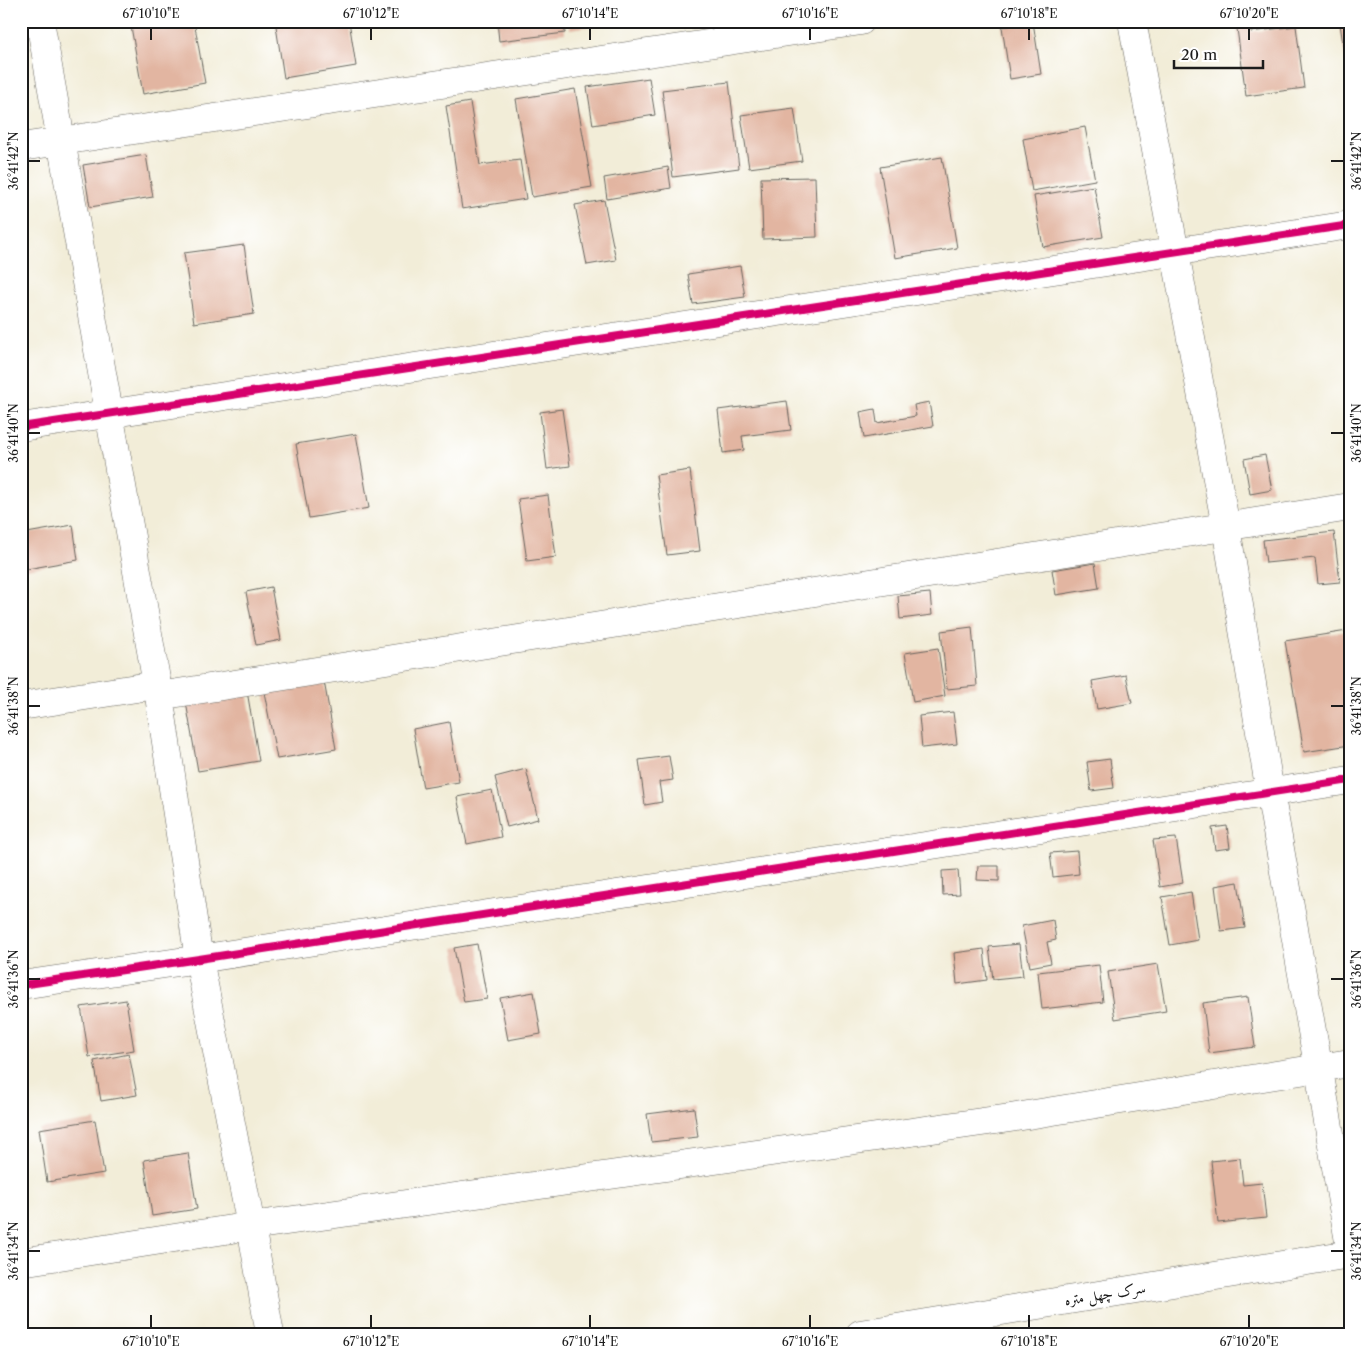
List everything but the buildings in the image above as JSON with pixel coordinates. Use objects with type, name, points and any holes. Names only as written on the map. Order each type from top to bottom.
[{"type":"street","points":[[40,21],[157,690],[199,959],[270,1334]]},
{"type":"street","points":[[21,148],[862,21]]},
{"type":"street","points":[[1132,21],[1226,527],[1270,792],[1350,1246]]},
{"type":"street","points":[[21,427],[1350,225]]},
{"type":"street","points":[[21,706],[157,690],[1350,507]]},
{"type":"street","points":[[21,985],[1350,780]]},
{"type":"street","points":[[21,1262],[251,1226],[1000,1120],[1350,1063]]},
{"type":"street","name":"سرک چهل متره","points":[[860,1334],[1350,1254]]},
{"type":"cycle path","points":[[21,427],[1350,225]]},
{"type":"cycle path","points":[[21,985],[1350,780]]}]
